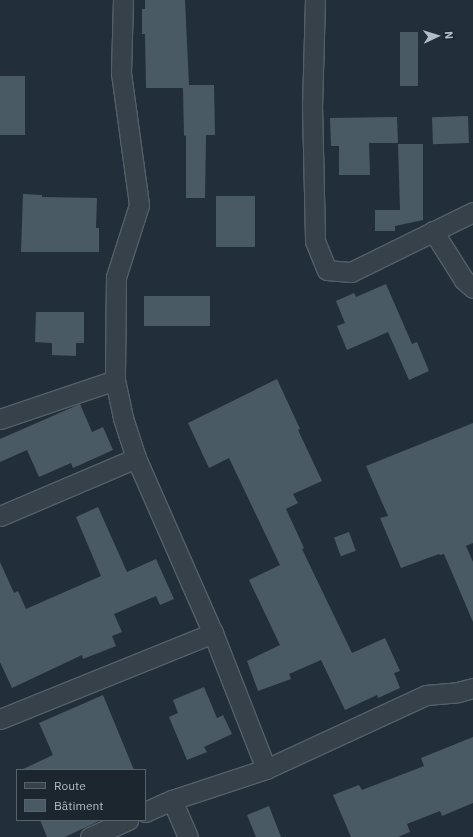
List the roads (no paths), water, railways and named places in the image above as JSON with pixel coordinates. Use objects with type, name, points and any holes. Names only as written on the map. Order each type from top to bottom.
[{"type":"street","points":[[123,0],[121,73],[139,205],[116,276],[115,380],[123,418],[136,458],[213,633],[266,769]]},
{"type":"street","points":[[314,0],[312,105],[316,241],[327,270],[350,272],[473,212]]},
{"type":"street","points":[[433,231],[464,280],[473,288]]},
{"type":"street","points":[[0,419],[115,380]]},
{"type":"street","points":[[0,516],[136,458]]},
{"type":"street","points":[[0,719],[213,633]]},
{"type":"street","points":[[146,812],[172,800],[266,769],[426,695],[458,692],[473,688]]},
{"type":"street","points":[[172,800],[188,837]]},
{"type":"street","points":[[90,837],[126,821]]}]
